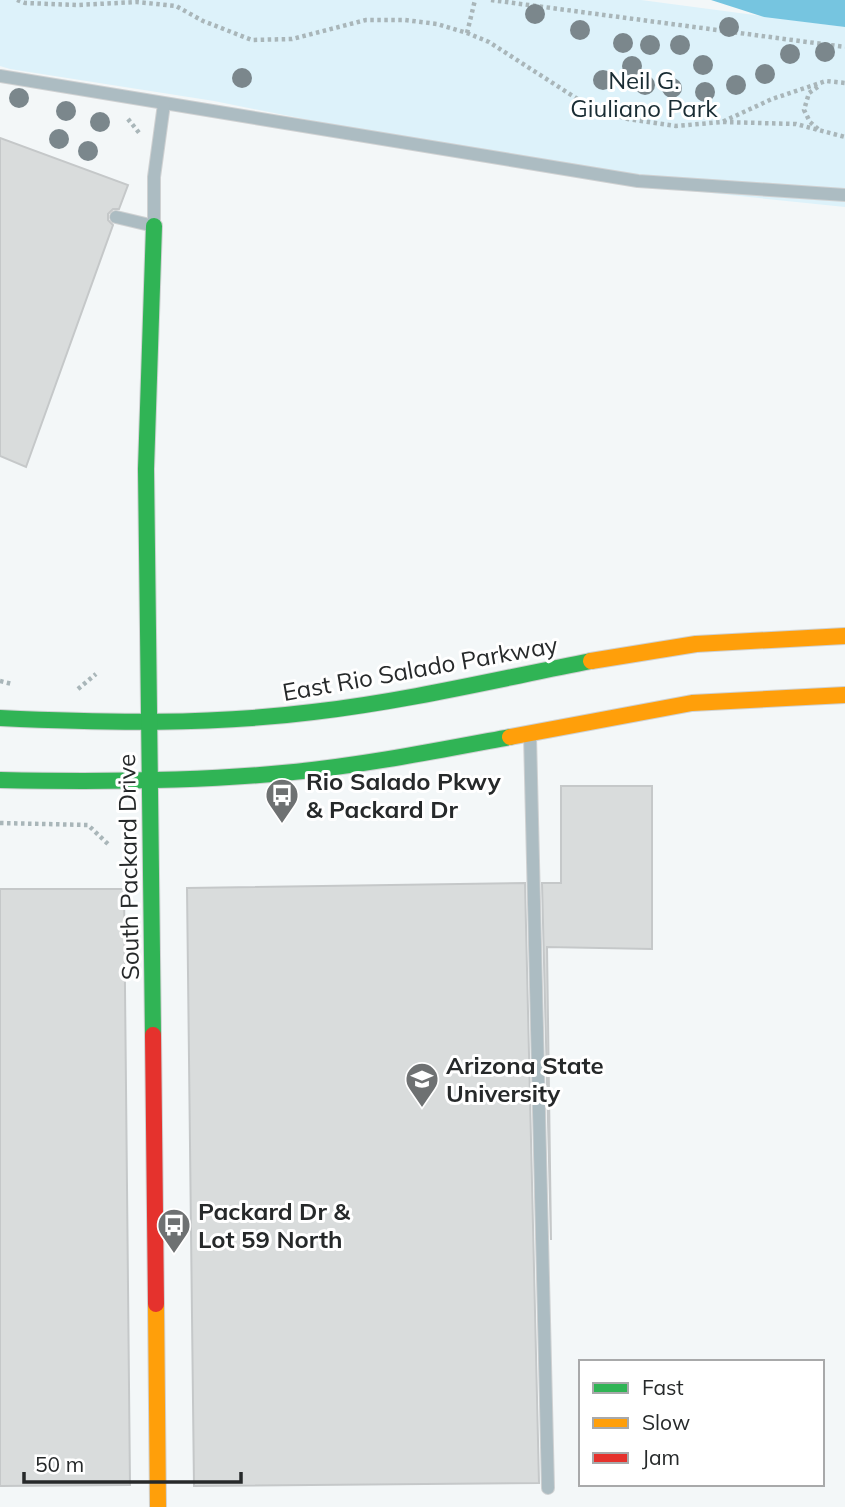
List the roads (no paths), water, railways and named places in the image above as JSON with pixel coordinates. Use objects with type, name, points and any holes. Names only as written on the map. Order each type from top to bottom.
[{"type":"main road","name":"South Packard Drive","points":[[154,226],[146,469],[158,1507]]},
{"type":"main road","name":"East Rio Salado Parkway","points":[[0,718],[77,723],[149,723],[277,716],[358,706],[678,646],[845,636]]},
{"type":"main road","points":[[0,780],[83,782],[285,773],[412,755],[692,703],[845,695]]},
{"type":"lane","points":[[0,76],[638,181],[845,195]]},
{"type":"lane","points":[[116,217],[154,226],[154,177],[164,104]]},
{"type":"lane","points":[[530,733],[548,1488]]},
{"type":"water","points":[[711,0],[845,0],[845,27],[764,17]]},
{"type":"place","name":"Rio Salado Pkwy & Packard Dr","points":[[282,825]]},
{"type":"place","name":"Arizona State University","points":[[422,1109]]},
{"type":"place","name":"Packard Dr & Lot 59 North","points":[[174,1255]]},
{"type":"park label","name":"Neil G. Giuliano Park","points":[[644,94]]}]
